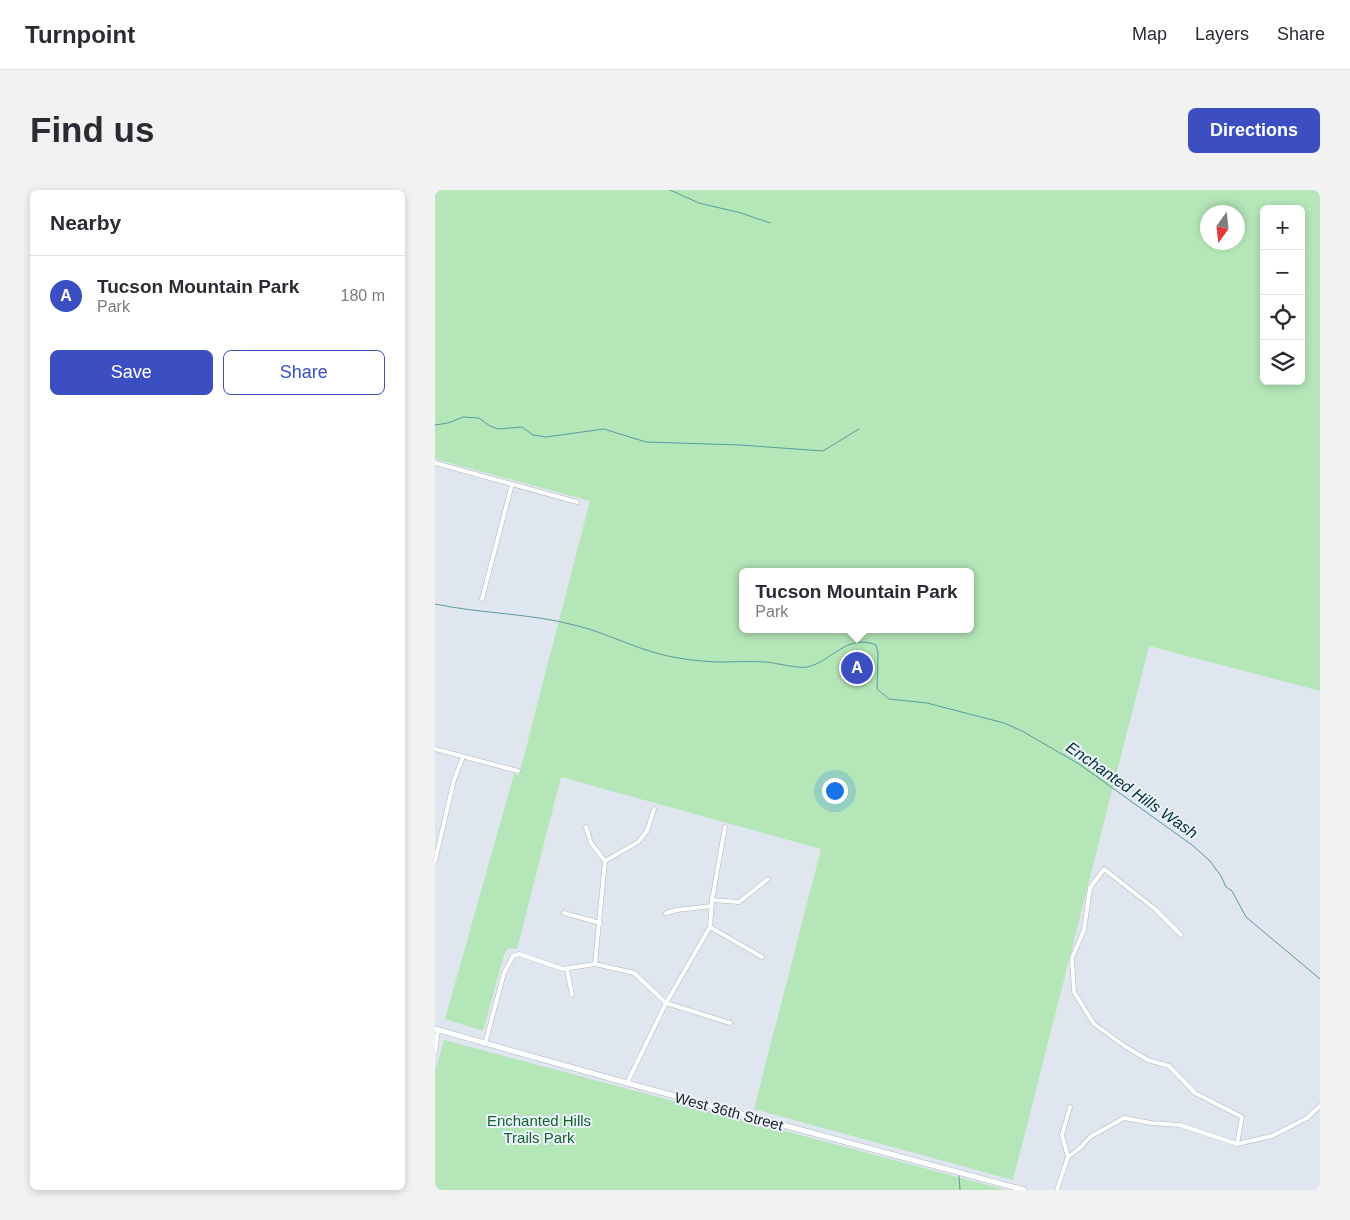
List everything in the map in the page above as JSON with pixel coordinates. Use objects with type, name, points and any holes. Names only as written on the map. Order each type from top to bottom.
[{"type":"street","points":[[435,463],[577,502]]},
{"type":"street","points":[[482,599],[512,484]]},
{"type":"street","points":[[435,749],[518,771]]},
{"type":"street","points":[[435,861],[454,780],[463,757]]},
{"type":"street","points":[[605,861],[638,842],[647,831],[654,809]]},
{"type":"street","points":[[586,826],[591,843],[605,861],[595,964]]},
{"type":"street","points":[[627,1083],[666,1004],[710,927],[712,900],[725,826]]},
{"type":"street","points":[[1181,936],[1155,908],[1104,868],[1091,888],[1084,930],[1073,958],[1074,991],[1094,1024],[1148,1060],[1169,1066],[1195,1093],[1242,1117],[1237,1144]]},
{"type":"street","points":[[712,900],[739,902],[768,879]]},
{"type":"street","points":[[666,913],[712,906]]},
{"type":"street","points":[[564,913],[599,923]]},
{"type":"street","points":[[710,927],[762,957]]},
{"type":"street","points":[[485,1044],[504,973],[509,961],[513,956],[519,954],[563,969],[595,964],[634,973],[666,1004],[730,1023]]},
{"type":"street","points":[[567,968],[572,995]]},
{"type":"street","points":[[435,1052],[437,1030]]},
{"type":"street","name":"West 36th Street","points":[[437,1030],[1024,1190]]},
{"type":"street","points":[[1068,1157],[1090,1137],[1124,1118],[1151,1123],[1180,1125],[1237,1144],[1273,1136],[1307,1118],[1320,1106]]},
{"type":"street","points":[[1057,1190],[1068,1157],[1062,1135],[1070,1107]]},
{"type":"green space","points":[[435,190],[1320,190],[1320,691],[1149,646],[1013,1180],[754,1109],[821,849],[561,777],[517,949],[509,948],[505,952],[483,1031],[445,1019],[514,774],[519,775],[590,501],[435,459]]},
{"type":"green space","name":"Enchanted Hills Trails Park","points":[[444,1040],[1006,1190],[435,1190],[435,1071]]},
{"type":"waterway","points":[[435,190],[440,190]]},
{"type":"waterway","points":[[670,190],[699,203],[741,213],[770,223]]},
{"type":"waterway","points":[[435,425],[448,423],[463,417],[479,418],[498,429],[522,427],[533,435],[546,437],[604,429],[646,442],[740,445],[823,451],[859,429]]},
{"type":"waterway","name":"Enchanted Hills Wash","points":[[435,604],[560,622],[588,629],[660,654],[703,661],[766,662],[794,667],[807,667],[824,660],[848,645],[866,642],[876,645],[878,653],[877,689],[889,699],[927,703],[1004,723],[1022,731],[1079,764],[1192,845],[1210,861],[1221,876],[1226,887],[1232,891],[1246,917],[1320,979]]},
{"type":"waterway","points":[[959,1176],[960,1190]]},
{"type":"place","name":"Tucson Mountain Park","points":[[857,668]]}]
